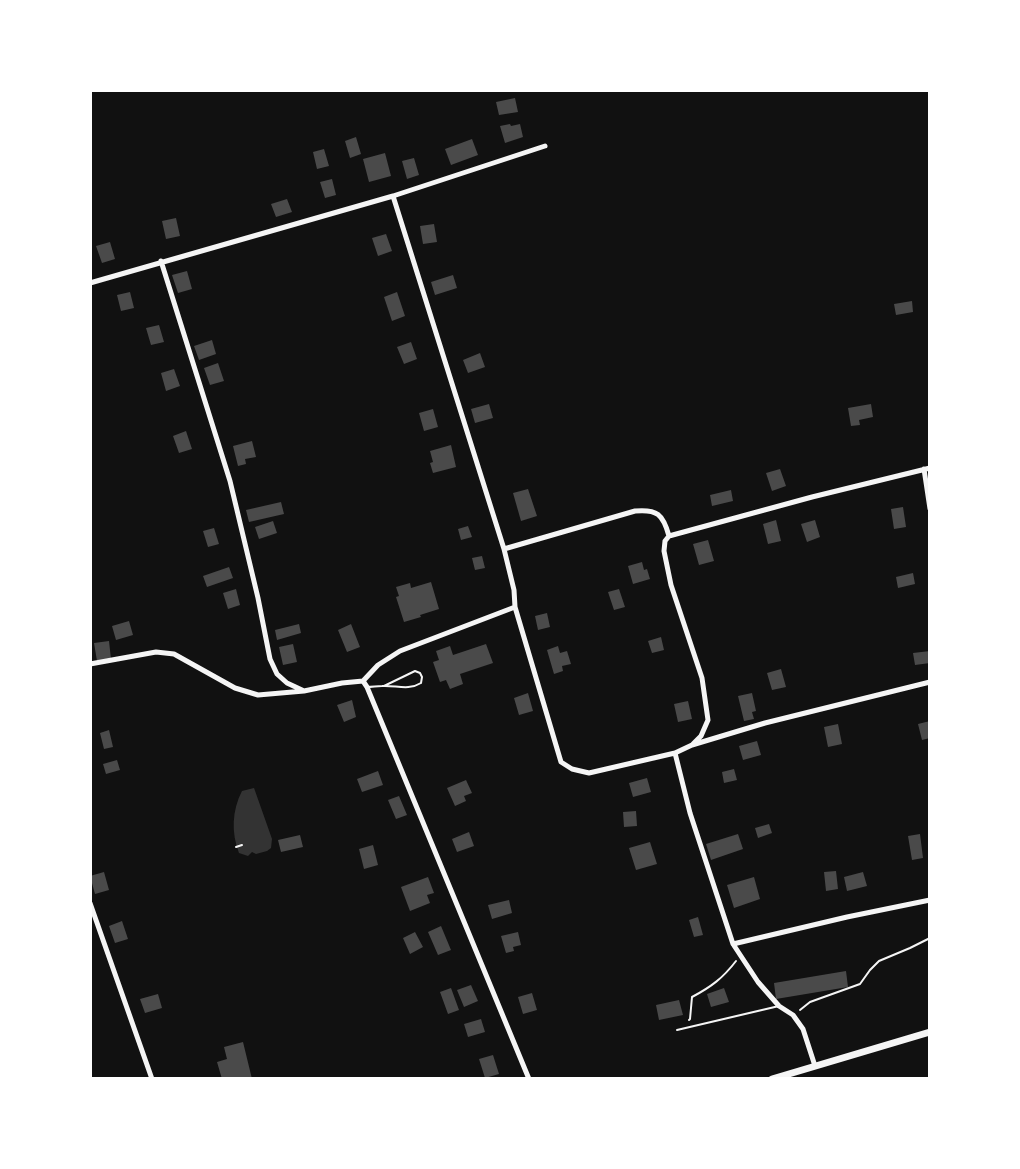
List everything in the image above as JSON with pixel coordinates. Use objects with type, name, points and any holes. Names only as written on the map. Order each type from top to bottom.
[{"type":"street","points":[[90,283],[393,196],[545,146]]},
{"type":"street","points":[[393,196],[504,549],[514,590],[515,607],[561,762],[572,769],[589,773],[675,753],[692,745],[765,723],[930,682]]},
{"type":"street","points":[[161,261],[230,481],[270,659],[277,674],[287,683],[304,690]]},
{"type":"street","points":[[692,745],[701,736],[708,720],[702,678],[671,585],[664,551],[665,541],[669,536],[812,497],[927,469],[930,509]]},
{"type":"street","points":[[504,549],[635,511],[649,510],[660,514],[669,536]]},
{"type":"street","points":[[90,664],[156,651],[174,654],[235,688],[258,695],[304,690],[363,681],[378,664],[400,651],[515,607]]},
{"type":"street","points":[[363,681],[529,1079]]},
{"type":"street","points":[[675,753],[690,813],[734,944],[758,982],[779,1006],[793,1015],[803,1029],[815,1066]]},
{"type":"street","points":[[734,944],[930,900]]},
{"type":"street","points":[[90,903],[152,1079]]},
{"type":"street","points":[[772,1079],[930,1032]]},
{"type":"lane","points":[[367,687],[404,688],[421,683],[422,677],[415,671],[384,686]]},
{"type":"lane","points":[[677,1030],[779,1006]]},
{"type":"path","points":[[236,847],[242,845]]},
{"type":"path","points":[[793,1015],[810,1002],[860,984],[879,961],[930,938]]},
{"type":"path","points":[[677,1030],[690,1019],[693,997],[726,974],[740,956]]},
{"type":"shaded area","points":[[254,788],[272,839],[271,848],[267,851],[256,854],[252,852],[248,856],[239,853],[234,822],[236,806],[242,791]]},
{"type":"building","points":[[515,98],[518,112],[499,115],[496,102]]},
{"type":"building","points":[[510,124],[511,126],[520,124],[523,137],[505,143],[500,126]]},
{"type":"building","points":[[356,137],[361,154],[350,158],[345,141]]},
{"type":"building","points":[[472,139],[478,155],[451,165],[445,149]]},
{"type":"building","points":[[324,149],[329,166],[317,169],[313,152]]},
{"type":"building","points":[[385,153],[391,176],[369,182],[363,159]]},
{"type":"building","points":[[414,158],[419,175],[407,179],[402,161]]},
{"type":"building","points":[[332,179],[336,195],[325,198],[320,182]]},
{"type":"building","points":[[287,199],[292,212],[276,217],[271,204]]},
{"type":"building","points":[[176,218],[180,236],[166,239],[162,221]]},
{"type":"building","points":[[434,224],[437,242],[423,244],[420,226]]},
{"type":"building","points":[[386,234],[392,251],[378,256],[372,238]]},
{"type":"building","points":[[110,242],[115,259],[102,263],[96,246]]},
{"type":"building","points":[[187,271],[192,289],[178,293],[172,275]]},
{"type":"building","points":[[453,275],[457,288],[435,295],[431,282]]},
{"type":"building","points":[[130,292],[134,308],[121,311],[117,295]]},
{"type":"building","points":[[397,292],[405,316],[392,321],[384,297]]},
{"type":"building","points":[[912,301],[913,312],[896,315],[894,304]]},
{"type":"building","points":[[159,325],[164,342],[151,345],[146,328]]},
{"type":"building","points":[[212,340],[216,354],[199,360],[194,346]]},
{"type":"building","points":[[411,342],[417,359],[404,364],[397,347]]},
{"type":"building","points":[[480,353],[485,367],[468,373],[463,360]]},
{"type":"building","points":[[218,363],[224,381],[210,385],[204,368]]},
{"type":"building","points":[[174,369],[180,386],[166,391],[161,373]]},
{"type":"building","points":[[489,404],[493,418],[475,423],[471,409]]},
{"type":"building","points":[[871,404],[873,417],[859,420],[860,425],[851,426],[848,408]]},
{"type":"building","points":[[433,409],[438,427],[424,431],[419,413]]},
{"type":"building","points":[[186,431],[192,449],[179,453],[173,436]]},
{"type":"building","points":[[252,441],[256,457],[245,459],[246,464],[238,466],[233,446]]},
{"type":"building","points":[[451,445],[456,467],[433,473],[430,451]]},
{"type":"building","points":[[780,469],[786,486],[772,491],[766,473]]},
{"type":"building","points":[[528,489],[537,516],[521,521],[513,493]]},
{"type":"building","points":[[731,490],[733,501],[712,506],[710,495]]},
{"type":"building","points":[[281,502],[284,514],[249,522],[246,510]]},
{"type":"building","points":[[903,507],[906,527],[894,529],[891,509]]},
{"type":"building","points":[[776,520],[781,541],[768,544],[763,524]]},
{"type":"building","points":[[815,520],[820,537],[807,542],[801,524]]},
{"type":"building","points":[[273,521],[277,533],[259,539],[255,527]]},
{"type":"building","points":[[468,526],[472,537],[461,540],[458,529]]},
{"type":"building","points":[[214,528],[219,544],[208,547],[203,531]]},
{"type":"building","points":[[708,540],[714,561],[699,565],[693,544]]},
{"type":"building","points":[[482,556],[485,568],[475,570],[472,558]]},
{"type":"building","points":[[642,562],[650,579],[633,584],[628,566]]},
{"type":"building","points":[[229,567],[233,578],[207,587],[203,576]]},
{"type":"building","points":[[913,573],[915,584],[898,588],[896,577]]},
{"type":"building","points":[[431,582],[439,609],[404,622],[396,597],[399,596],[396,587],[410,583],[411,588]]},
{"type":"building","points":[[236,589],[240,605],[228,609],[223,593]]},
{"type":"building","points":[[619,589],[625,607],[614,610],[608,592]]},
{"type":"building","points":[[547,613],[550,627],[538,630],[535,616]]},
{"type":"building","points":[[129,621],[133,635],[116,640],[112,626]]},
{"type":"building","points":[[299,624],[301,633],[277,640],[275,630]]},
{"type":"building","points":[[351,624],[360,647],[347,652],[338,630]]},
{"type":"building","points":[[661,637],[664,650],[652,653],[648,641]]},
{"type":"building","points":[[109,641],[111,659],[97,661],[94,643]]},
{"type":"building","points":[[293,644],[297,662],[283,665],[279,647]]},
{"type":"building","points":[[486,644],[493,663],[460,674],[463,684],[450,689],[446,680],[440,682],[433,662],[439,660],[436,651],[450,646],[453,655]]},
{"type":"building","points":[[558,646],[560,653],[567,651],[571,664],[562,666],[563,671],[554,674],[547,650]]},
{"type":"building","points":[[930,651],[930,663],[915,665],[913,653]]},
{"type":"building","points":[[781,669],[786,687],[772,690],[767,673]]},
{"type":"building","points":[[528,693],[533,711],[519,715],[514,698]]},
{"type":"building","points":[[752,693],[756,711],[752,712],[754,719],[744,721],[738,696]]},
{"type":"building","points":[[352,700],[356,717],[344,722],[337,705]]},
{"type":"building","points":[[688,701],[692,719],[678,722],[674,704]]},
{"type":"building","points":[[930,721],[930,738],[922,740],[918,724]]},
{"type":"building","points":[[838,724],[842,744],[828,747],[824,727]]},
{"type":"building","points":[[109,730],[113,747],[104,749],[100,733]]},
{"type":"building","points":[[757,741],[761,755],[743,760],[739,746]]},
{"type":"building","points":[[117,760],[120,770],[106,774],[103,764]]},
{"type":"building","points":[[734,769],[737,780],[724,783],[722,772]]},
{"type":"building","points":[[378,771],[383,785],[362,792],[357,779]]},
{"type":"building","points":[[647,778],[651,792],[633,797],[629,783]]},
{"type":"building","points":[[466,780],[472,793],[464,796],[466,801],[455,806],[447,788]]},
{"type":"building","points":[[399,796],[407,815],[396,819],[388,800]]},
{"type":"building","points":[[636,811],[637,826],[624,827],[623,812]]},
{"type":"building","points":[[769,824],[772,833],[758,838],[755,828]]},
{"type":"building","points":[[469,832],[474,846],[457,852],[452,839]]},
{"type":"building","points":[[738,834],[743,849],[711,860],[706,844]]},
{"type":"building","points":[[920,834],[923,858],[912,860],[908,836]]},
{"type":"building","points":[[300,835],[303,847],[281,852],[278,840]]},
{"type":"building","points":[[650,842],[657,864],[636,870],[629,848]]},
{"type":"building","points":[[373,845],[378,865],[364,869],[359,849]]},
{"type":"building","points":[[836,871],[838,889],[826,891],[824,872]]},
{"type":"building","points":[[104,872],[109,890],[95,894],[90,876]]},
{"type":"building","points":[[863,872],[867,886],[847,891],[844,877]]},
{"type":"building","points":[[428,877],[434,893],[427,895],[430,903],[410,911],[401,887]]},
{"type":"building","points":[[754,877],[760,899],[734,908],[727,885]]},
{"type":"building","points":[[509,900],[512,913],[492,919],[488,905]]},
{"type":"building","points":[[698,917],[703,935],[694,937],[689,920]]},
{"type":"building","points":[[122,921],[128,939],[115,943],[109,926]]},
{"type":"building","points":[[441,926],[451,950],[438,955],[428,932]]},
{"type":"building","points":[[415,932],[423,947],[410,954],[403,938]]},
{"type":"building","points":[[518,932],[521,945],[513,947],[514,951],[506,953],[501,936]]},
{"type":"building","points":[[846,971],[848,987],[776,999],[774,983]]},
{"type":"building","points":[[471,985],[478,1001],[464,1007],[457,990]]},
{"type":"building","points":[[451,988],[459,1010],[448,1014],[440,992]]},
{"type":"building","points":[[724,988],[729,1002],[711,1007],[707,994]]},
{"type":"building","points":[[532,993],[537,1010],[523,1014],[518,997]]},
{"type":"building","points":[[158,994],[162,1008],[145,1013],[140,999]]},
{"type":"building","points":[[679,1000],[683,1015],[659,1020],[656,1005]]},
{"type":"building","points":[[481,1019],[485,1032],[468,1037],[464,1024]]},
{"type":"building","points":[[243,1042],[252,1079],[222,1079],[217,1062],[227,1059],[224,1047]]},
{"type":"building","points":[[493,1055],[499,1074],[485,1078],[479,1059]]}]
